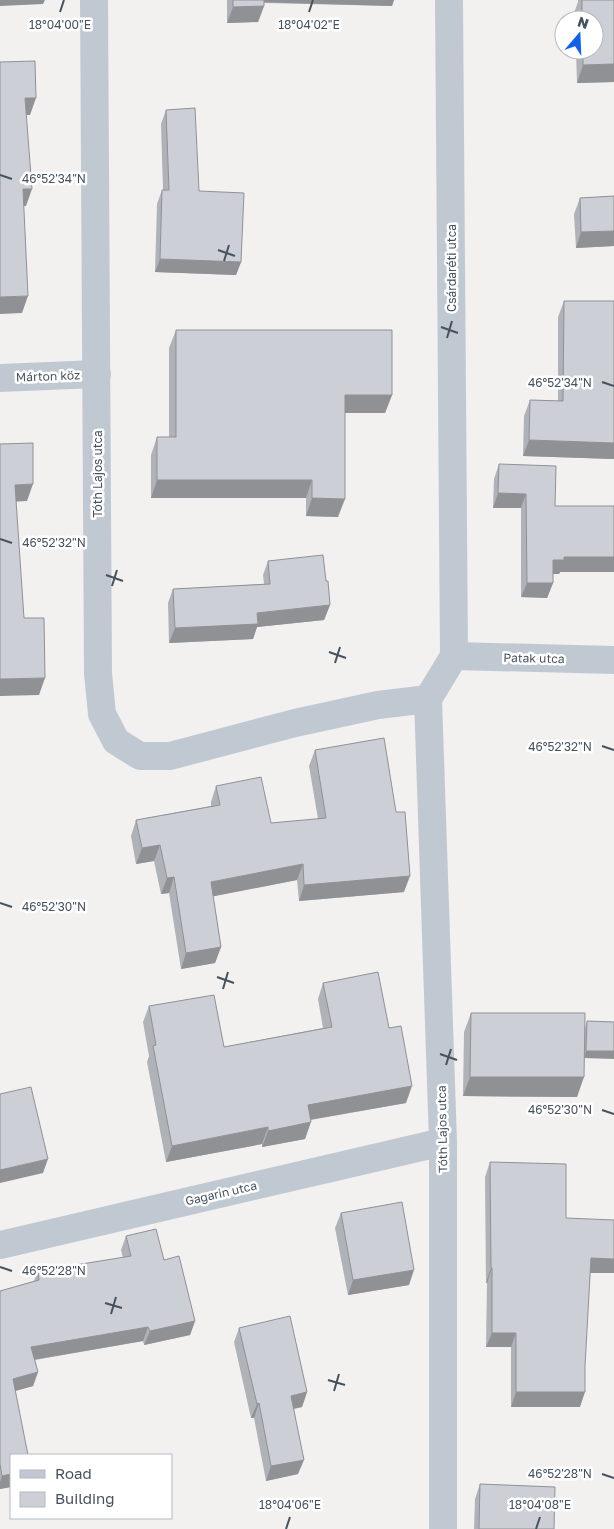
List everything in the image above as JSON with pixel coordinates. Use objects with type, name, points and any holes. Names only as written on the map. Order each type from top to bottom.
[{"type":"street","name":"Tóth Lajos utca","points":[[94,0],[98,673],[102,714],[116,741],[140,756],[170,756],[295,723],[378,705],[428,699],[443,1142],[442,1529]]},
{"type":"street","name":"Csárdaréti utca","points":[[449,0],[454,656]]},
{"type":"street","name":"Márton köz","points":[[0,378],[97,374]]},
{"type":"street","name":"Patak utca","points":[[454,656],[614,660]]},
{"type":"street","points":[[428,699],[454,656]]},
{"type":"street","name":"Gagarin utca","points":[[0,1246],[443,1142]]},
{"type":"building","points":[[233,0],[264,0],[264,6],[233,7]]},
{"type":"building","points":[[582,0],[614,0],[614,64],[583,65],[583,60],[604,60],[604,10],[582,10]]},
{"type":"building","points":[[35,61],[36,98],[25,98],[32,189],[23,189],[28,296],[0,297],[0,62]]},
{"type":"building","points":[[195,108],[199,191],[244,193],[241,262],[160,259],[162,190],[169,190],[166,110]]},
{"type":"building","points":[[614,196],[614,231],[581,232],[580,198]]},
{"type":"building","points":[[564,301],[614,301],[614,443],[529,440],[530,400],[563,401]]},
{"type":"building","points":[[176,330],[392,330],[392,395],[345,395],[345,499],[312,498],[312,480],[157,480],[157,437],[176,437]]},
{"type":"building","points":[[33,443],[33,484],[15,485],[24,618],[44,618],[45,678],[0,679],[0,444]]},
{"type":"building","points":[[499,464],[556,466],[555,506],[614,506],[614,557],[564,557],[564,560],[553,560],[553,583],[527,583],[526,494],[498,493]]},
{"type":"building","points":[[323,555],[330,605],[257,613],[258,624],[175,628],[173,589],[270,584],[268,561]]},
{"type":"building","points":[[384,738],[396,812],[405,812],[410,876],[304,885],[303,864],[211,882],[221,947],[186,953],[174,877],[167,878],[160,845],[142,848],[136,820],[220,805],[216,786],[261,777],[271,823],[326,818],[315,750]]},
{"type":"building","points":[[378,972],[389,1028],[401,1026],[412,1086],[308,1105],[311,1122],[268,1131],[268,1127],[172,1146],[153,1046],[156,1045],[149,1006],[214,995],[224,1047],[332,1027],[323,983]]},
{"type":"building","points":[[471,1013],[585,1013],[584,1077],[470,1077]]},
{"type":"building","points":[[587,1021],[614,1022],[614,1051],[586,1051]]},
{"type":"building","points":[[31,1087],[48,1159],[0,1170],[0,1094]]},
{"type":"building","points":[[490,1162],[566,1164],[566,1218],[614,1220],[614,1259],[591,1258],[585,1392],[516,1392],[516,1333],[492,1333]]},
{"type":"building","points":[[402,1202],[414,1270],[353,1280],[341,1213]]},
{"type":"building","points":[[156,1229],[164,1260],[179,1256],[195,1321],[150,1331],[148,1327],[31,1347],[38,1372],[13,1379],[28,1454],[10,1454],[10,1474],[2,1476],[0,1464],[0,1291],[39,1280],[38,1271],[131,1256],[126,1236]]},
{"type":"building","points":[[290,1316],[307,1392],[291,1396],[304,1460],[271,1466],[259,1403],[257,1404],[239,1328]]},
{"type":"building","points":[[480,1484],[555,1487],[554,1529],[479,1529]]}]
